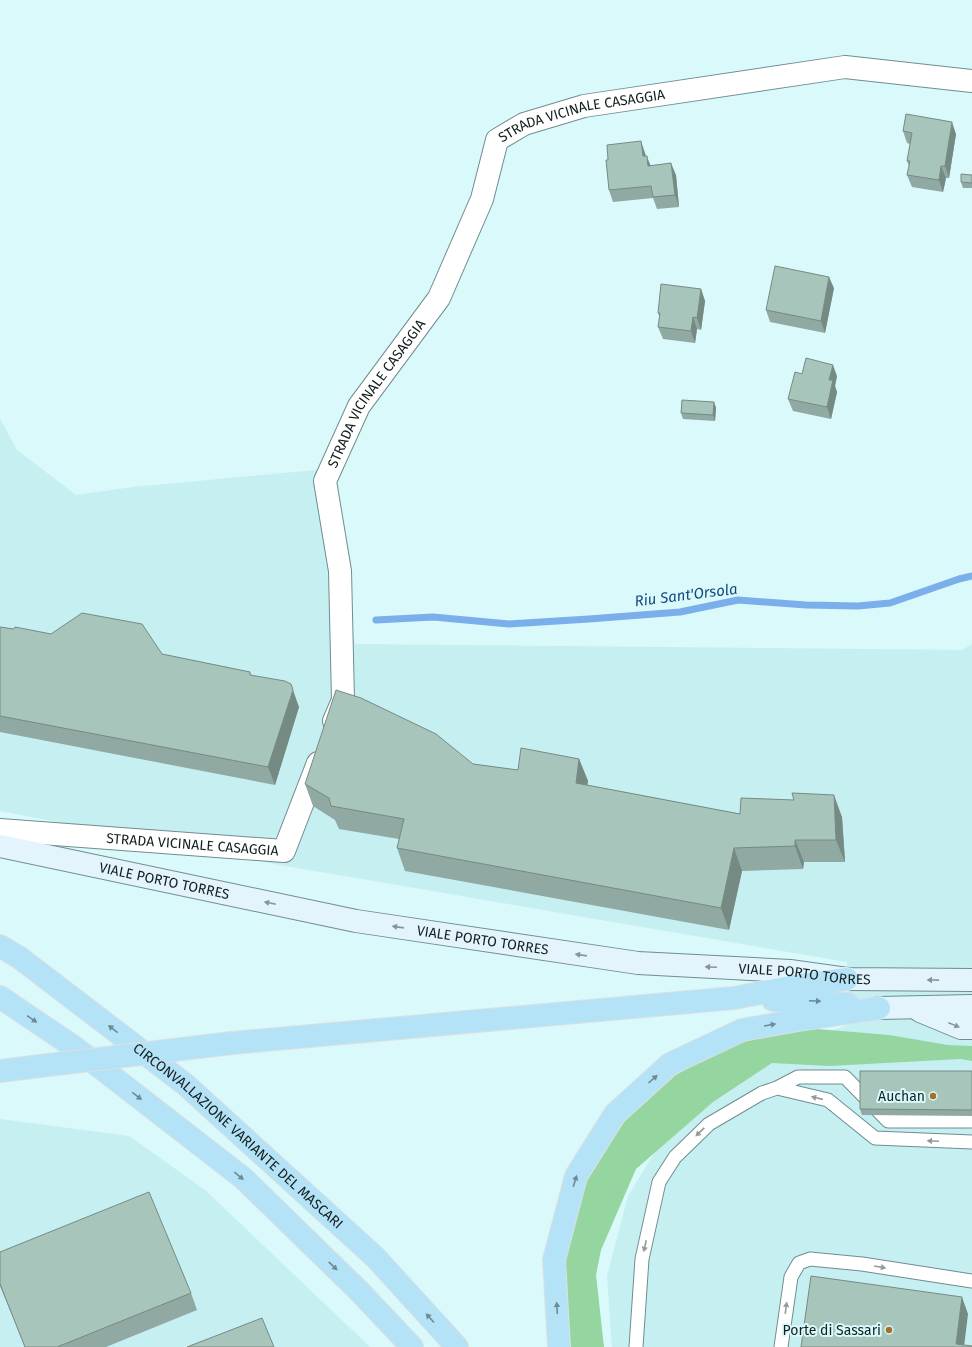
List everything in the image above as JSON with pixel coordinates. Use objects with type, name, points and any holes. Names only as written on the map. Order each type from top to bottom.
[{"type":"highway","name":"CIRCONVALLAZIONE VARIANTE DEL MASCARI","points":[[0,946],[20,958],[186,1085],[375,1257],[457,1347]]},
{"type":"highway","points":[[0,1071],[232,1043],[734,998],[847,979]]},
{"type":"highway","name":"CIRCONVALLAZIONE VARIANTE DEL MASCARI","points":[[0,997],[74,1046],[243,1178],[358,1291],[412,1347]]},
{"type":"highway","points":[[734,998],[820,1001],[879,1008]]},
{"type":"highway","points":[[559,1347],[554,1260],[576,1176],[615,1114],[670,1064],[742,1030],[879,1008]]},
{"type":"main road","name":"VIALE PORTO TORRES","points":[[0,846],[363,922],[638,963],[790,971],[847,979],[972,980]]},
{"type":"main road","points":[[879,1008],[972,1006]]},
{"type":"main road","points":[[911,1007],[961,1028],[972,1028]]},
{"type":"street","name":"STRADA VICINALE CASAGGIA","points":[[0,830],[284,850],[343,700],[340,571],[325,481],[359,406],[439,298],[482,199],[497,140],[524,124],[584,106],[845,68],[972,81]]},
{"type":"lane","points":[[636,1347],[642,1259],[659,1182],[675,1157],[709,1124],[762,1093],[777,1088],[798,1077],[845,1077],[888,1121],[972,1121]]},
{"type":"lane","points":[[777,1088],[828,1100],[875,1138],[972,1142]]},
{"type":"lane","points":[[781,1347],[791,1277],[799,1263],[810,1260],[862,1264],[972,1281]]},
{"type":"shaded area","points":[[0,419],[17,450],[76,495],[133,487],[327,469],[355,644],[962,650],[972,644],[972,1347],[612,1347],[607,1276],[628,1196],[668,1131],[766,1058],[847,1025],[847,962],[280,865],[0,811]]},
{"type":"shaded area","points":[[0,1119],[129,1136],[205,1190],[370,1347],[0,1347]]},
{"type":"green space","points":[[817,1029],[889,1035],[948,1045],[972,1046],[972,1061],[961,1059],[829,1066],[772,1063],[713,1102],[636,1169],[601,1250],[596,1275],[604,1347],[568,1347],[563,1277],[565,1255],[576,1201],[588,1173],[603,1147],[633,1108],[670,1078],[714,1054],[756,1037]]},
{"type":"building","points":[[906,114],[952,122],[945,166],[941,166],[939,180],[907,175],[910,161],[907,161],[912,133],[903,131]]},
{"type":"building","points":[[641,141],[643,156],[647,156],[648,166],[671,163],[675,195],[653,197],[651,186],[609,190],[606,160],[608,160],[607,145]]},
{"type":"building","points":[[961,174],[972,175],[972,183],[961,182]]},
{"type":"building","points":[[775,266],[829,277],[821,321],[766,310]]},
{"type":"building","points":[[661,284],[701,289],[697,318],[693,317],[691,331],[658,327]]},
{"type":"building","points":[[806,358],[833,365],[829,380],[833,380],[827,407],[788,399],[795,372],[802,374]]},
{"type":"building","points":[[682,400],[714,402],[713,415],[681,413]]},
{"type":"building","points":[[82,613],[142,624],[162,654],[250,672],[250,675],[285,681],[291,684],[293,690],[268,767],[0,716],[0,627],[14,629],[15,627],[51,634]]},
{"type":"building","points":[[336,690],[361,698],[436,734],[473,764],[518,770],[521,748],[579,759],[576,783],[740,814],[741,798],[794,800],[792,793],[834,795],[836,840],[795,840],[795,846],[734,848],[721,908],[397,848],[404,819],[331,806],[329,798],[305,784]]},
{"type":"building","points":[[860,1071],[972,1071],[972,1110],[860,1109]]},
{"type":"building","points":[[149,1192],[191,1293],[57,1347],[25,1347],[0,1284],[0,1252]]},
{"type":"building","name":"Porte di Sassari","points":[[811,1276],[962,1297],[956,1344],[972,1347],[801,1347]]},
{"type":"building","points":[[262,1318],[274,1347],[187,1347]]},
{"type":"waterway","name":"Riu Sant'Orsola","points":[[376,620],[433,617],[509,624],[680,612],[738,600],[806,605],[858,606],[890,603],[959,579],[972,576]]},
{"type":"place","name":"Auchan","points":[[933,1096]]},
{"type":"place","name":"Porte di Sassari","points":[[889,1330]]}]
